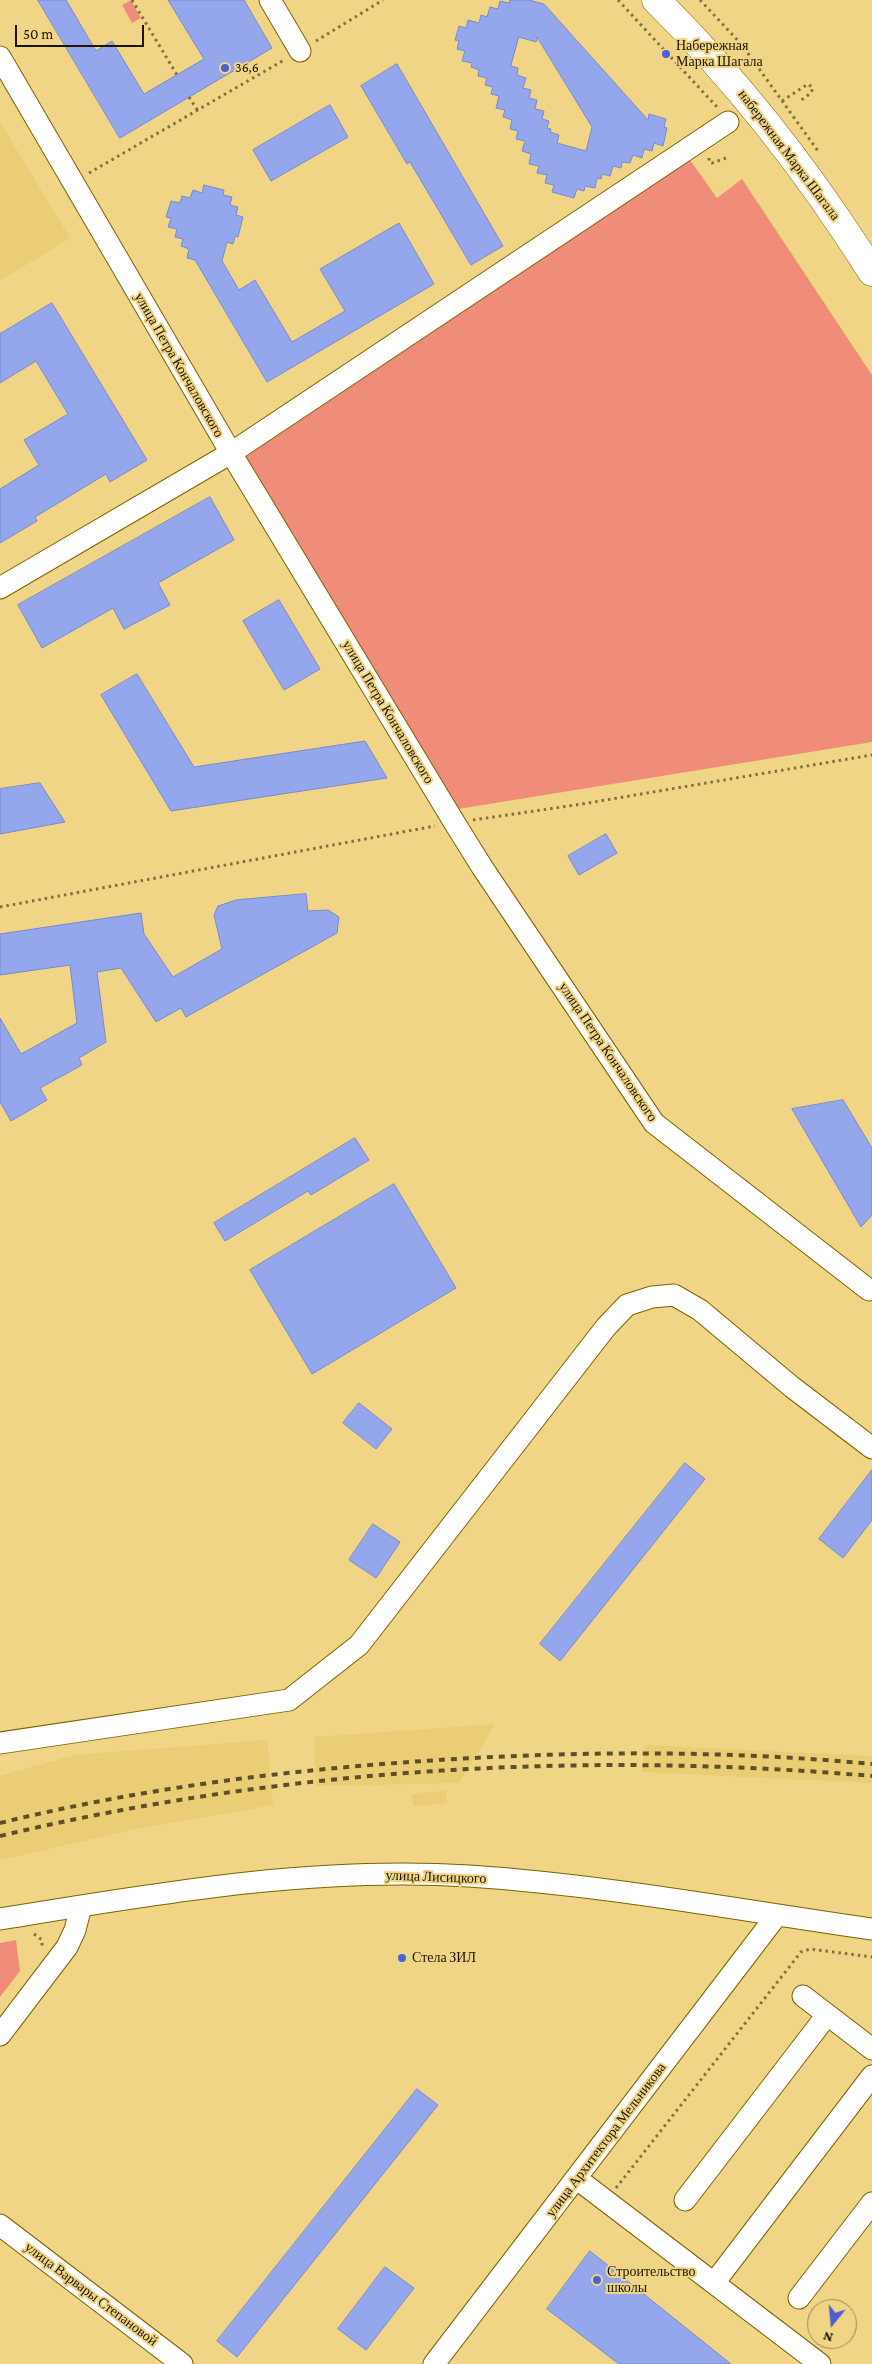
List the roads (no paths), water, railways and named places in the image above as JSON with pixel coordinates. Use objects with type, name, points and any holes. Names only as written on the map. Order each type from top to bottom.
[{"type":"main road","name":"набережная Марка Шагала","points":[[656,0],[712,58],[779,137],[833,210],[872,272]]},
{"type":"street","points":[[270,0],[300,50]]},
{"type":"street","name":"улица Петра Кончаловского","points":[[0,57],[231,453],[482,867],[654,1123],[869,1290]]},
{"type":"street","points":[[0,588],[231,453],[728,122]]},
{"type":"street","points":[[0,1743],[289,1700],[359,1646],[606,1327],[627,1305],[652,1297],[674,1295],[700,1310],[792,1387],[872,1448]]},
{"type":"street","name":"улица Лисицкого","points":[[0,1919],[80,1906],[266,1881],[394,1874],[468,1876],[593,1887],[872,1929]]},
{"type":"street","points":[[0,2036],[67,1947],[75,1930],[80,1906]]},
{"type":"street","name":"улица Архитектора Мельникова","points":[[434,2364],[777,1915]]},
{"type":"street","points":[[803,1996],[872,2049]]},
{"type":"street","points":[[685,2200],[827,2014]]},
{"type":"street","points":[[714,2283],[872,2076]]},
{"type":"street","points":[[576,2178],[820,2364]]},
{"type":"street","points":[[799,2298],[872,2203]]},
{"type":"street","name":"улица Варвары Степановой","points":[[0,2225],[182,2364]]},
{"type":"railway","points":[[0,1823],[98,1802],[197,1785],[296,1772],[455,1759],[634,1753],[753,1756],[872,1764]]},
{"type":"railway","points":[[0,1836],[107,1813],[215,1794],[433,1771],[543,1766],[653,1765],[763,1769],[872,1776]]},
{"type":"place","name":"Набережная Марка Шагала","points":[[666,54]]},
{"type":"place","name":"36,6","points":[[225,68]]},
{"type":"place","name":"Стела ЗИЛ","points":[[402,1958]]},
{"type":"place","name":"Строительство школы","points":[[597,2280]]}]
